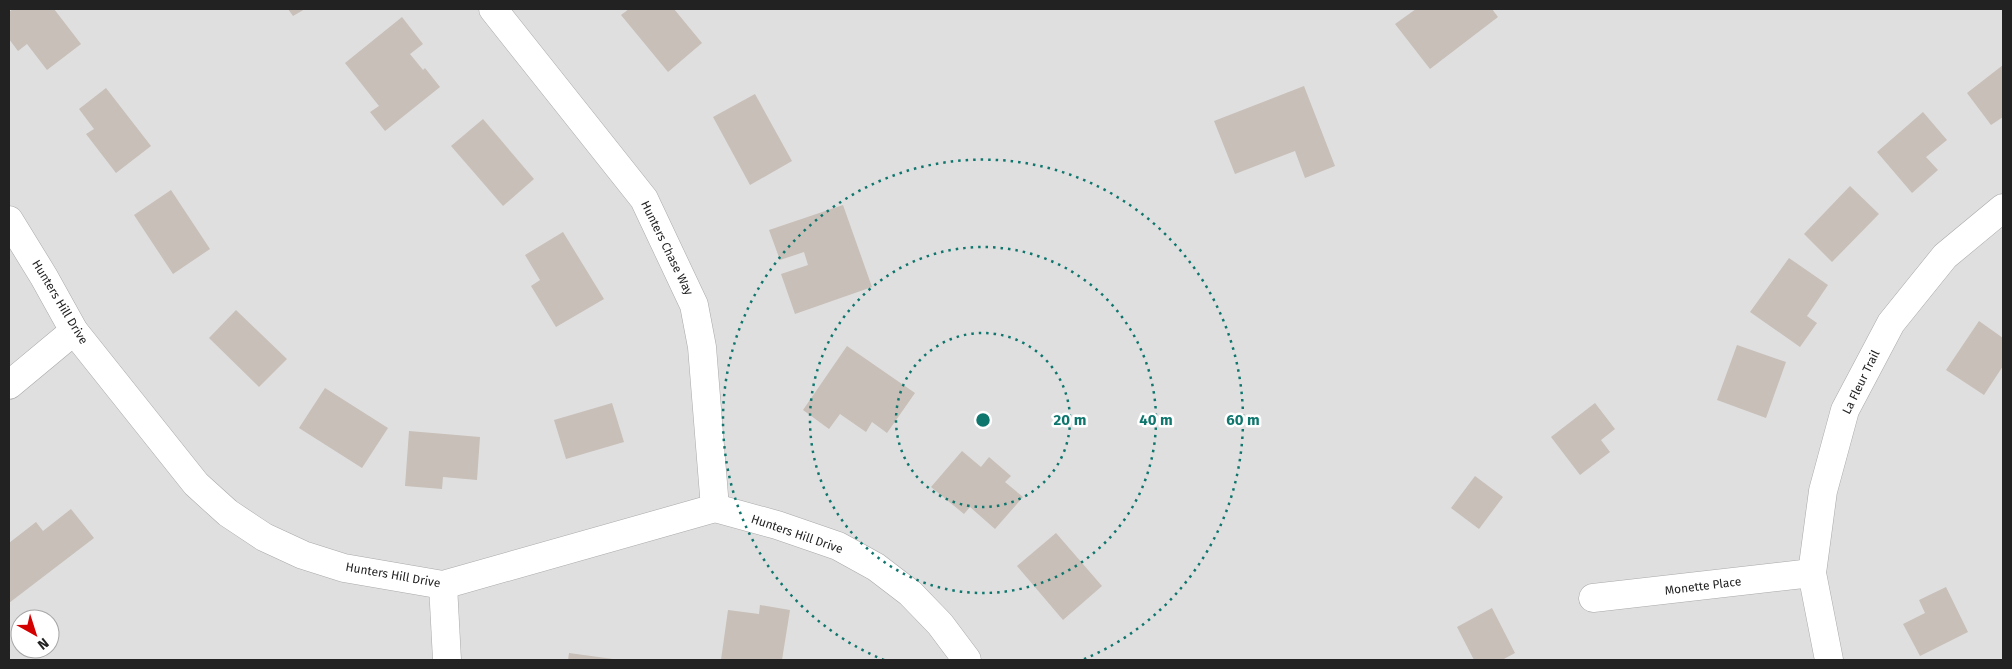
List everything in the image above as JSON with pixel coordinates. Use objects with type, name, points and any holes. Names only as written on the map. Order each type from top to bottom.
[{"type":"street","name":"Hunters Chase Way","points":[[493,9],[644,200],[694,305],[702,347],[715,508]]},
{"type":"street","name":"La Fleur Trail","points":[[1829,660],[1812,573],[1823,492],[1845,410],[1891,323],[1945,256],[2003,208]]},
{"type":"street","name":"Hunters Hill Drive","points":[[9,220],[74,331],[196,484],[228,513],[264,537],[303,555],[344,568],[443,585],[715,508],[778,525],[838,546],[876,566],[910,593],[940,624],[967,660]]},
{"type":"street","points":[[9,385],[74,331]]},
{"type":"street","name":"Monette Place","points":[[1593,598],[1812,573]]},
{"type":"street","points":[[443,585],[447,660]]},
{"type":"shaded area","points":[[9,9],[2003,9],[2003,660],[9,660]]},
{"type":"building","points":[[13,9],[54,9],[81,44],[47,70],[27,44],[18,51],[9,39],[9,12]]},
{"type":"building","points":[[288,9],[305,9],[293,16]]},
{"type":"building","points":[[629,9],[674,9],[702,43],[668,72],[621,15]]},
{"type":"building","points":[[1416,9],[1492,9],[1498,17],[1430,69],[1395,24]]},
{"type":"building","points":[[402,17],[423,44],[410,54],[423,70],[425,68],[440,87],[385,131],[370,112],[379,106],[345,63]]},
{"type":"building","points":[[2003,65],[2003,117],[1991,125],[1967,93]]},
{"type":"building","points":[[1304,86],[1335,166],[1305,178],[1295,151],[1235,174],[1214,121]]},
{"type":"building","points":[[106,88],[151,146],[116,173],[86,134],[94,129],[79,109]]},
{"type":"building","points":[[755,94],[792,161],[750,185],[713,117]]},
{"type":"building","points":[[1923,112],[1947,140],[1926,157],[1938,170],[1912,193],[1877,152]]},
{"type":"building","points":[[483,119],[534,179],[503,206],[451,146]]},
{"type":"building","points":[[1850,186],[1879,214],[1832,262],[1804,234]]},
{"type":"building","points":[[171,190],[210,249],[173,274],[134,215]]},
{"type":"building","points":[[843,205],[872,287],[795,314],[781,274],[808,265],[804,252],[780,260],[769,230]]},
{"type":"building","points":[[563,232],[604,299],[556,327],[531,286],[540,280],[525,255]]},
{"type":"building","points":[[1789,258],[1828,285],[1807,316],[1817,323],[1800,347],[1750,312]]},
{"type":"building","points":[[236,310],[287,359],[259,387],[209,338]]},
{"type":"building","points":[[1979,321],[2003,338],[2003,366],[1984,395],[1946,370]]},
{"type":"building","points":[[1737,345],[1786,362],[1766,418],[1717,400]]},
{"type":"building","points":[[847,346],[915,393],[887,433],[872,422],[866,432],[840,414],[829,429],[803,410]]},
{"type":"building","points":[[325,388],[388,428],[362,468],[299,428]]},
{"type":"building","points":[[612,403],[624,442],[566,459],[554,420]]},
{"type":"building","points":[[1595,403],[1615,429],[1601,440],[1610,452],[1580,475],[1551,437]]},
{"type":"building","points":[[409,431],[480,437],[477,480],[443,477],[442,489],[405,486]]},
{"type":"building","points":[[962,451],[981,467],[989,457],[1011,476],[1005,482],[1023,497],[995,529],[970,507],[964,514],[931,487]]},
{"type":"building","points":[[1475,476],[1503,497],[1479,529],[1451,508]]},
{"type":"building","points":[[71,509],[94,538],[9,603],[9,543],[36,522],[43,531]]},
{"type":"building","points":[[1056,533],[1102,586],[1063,620],[1017,566]]},
{"type":"building","points":[[1946,587],[1968,632],[1920,656],[1903,624],[1925,613],[1919,600]]},
{"type":"building","points":[[760,605],[790,610],[782,660],[721,660],[728,610],[759,614]]},
{"type":"building","points":[[1492,608],[1515,653],[1502,660],[1474,660],[1457,627]]},
{"type":"building","points":[[569,653],[613,659],[613,660],[568,660]]}]
